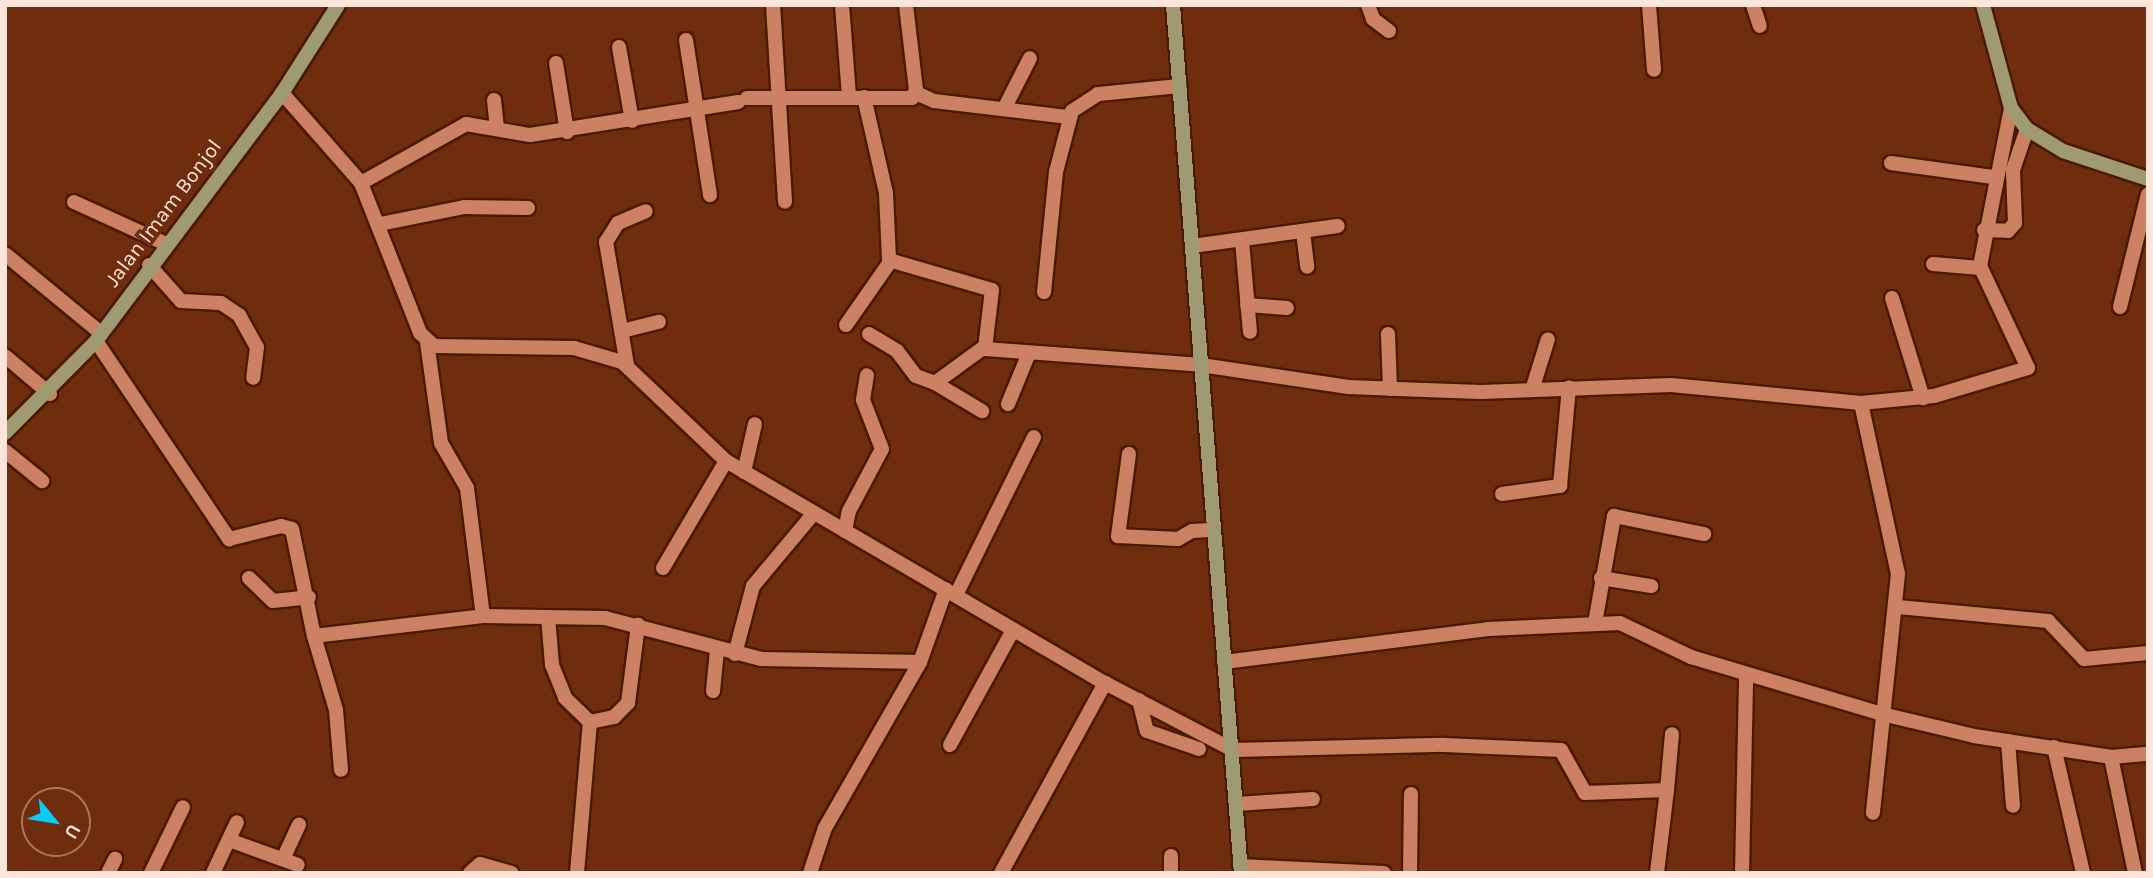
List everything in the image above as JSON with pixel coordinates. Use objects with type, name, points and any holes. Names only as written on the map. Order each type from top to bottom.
[{"type":"main road","name":"Jalan Imam Bonjol","points":[[5,433],[50,394],[98,337],[164,243],[282,93],[338,5]]},
{"type":"main road","points":[[1173,5],[1241,869]]},
{"type":"main road","points":[[1983,5],[2011,108],[2028,129],[2063,151],[2148,179]]},
{"type":"street","points":[[773,5],[785,202]]},
{"type":"street","points":[[842,5],[856,97],[886,193],[890,262],[846,325]]},
{"type":"street","points":[[906,5],[916,93]]},
{"type":"street","points":[[1368,5],[1373,19],[1389,31]]},
{"type":"street","points":[[1649,5],[1654,70]]},
{"type":"street","points":[[1753,5],[1760,26]]},
{"type":"street","points":[[686,40],[710,195]]},
{"type":"street","points":[[619,47],[632,121]]},
{"type":"street","points":[[1004,109],[1030,58]]},
{"type":"street","points":[[556,63],[567,132]]},
{"type":"street","points":[[1044,292],[1069,117],[1091,96],[1180,86]]},
{"type":"street","points":[[282,93],[361,183],[427,342],[442,443],[467,488],[483,616]]},
{"type":"street","points":[[361,183],[452,128],[567,132],[743,100],[780,96],[856,97],[916,93],[1004,109],[1069,117]]},
{"type":"street","points":[[494,100],[498,129]]},
{"type":"street","points":[[936,383],[983,348],[1201,365],[1390,389],[1532,390],[1671,385],[1861,403],[1923,398],[2028,368],[1980,268],[1993,177],[2011,108]]},
{"type":"street","points":[[1984,230],[2008,231],[2015,223],[2013,170],[2028,129]]},
{"type":"street","points":[[1891,163],[1993,177]]},
{"type":"street","points":[[2120,307],[2148,194]]},
{"type":"street","points":[[74,202],[164,243]]},
{"type":"street","points":[[380,224],[464,207],[528,208]]},
{"type":"street","points":[[627,365],[606,237],[646,211]]},
{"type":"street","points":[[1192,246],[1338,226]]},
{"type":"street","points":[[1303,232],[1307,267]]},
{"type":"street","points":[[1242,241],[1250,332]]},
{"type":"street","points":[[5,254],[98,337],[229,539],[281,526],[292,529],[309,597],[314,636],[336,710],[341,770]]},
{"type":"street","points":[[890,262],[992,290],[983,348]]},
{"type":"street","points":[[1933,264],[1980,268]]},
{"type":"street","points":[[149,265],[181,301],[221,303],[239,315],[257,347],[253,377]]},
{"type":"street","points":[[1892,298],[1923,398]]},
{"type":"street","points":[[1247,305],[1287,308]]},
{"type":"street","points":[[622,331],[659,322]]},
{"type":"street","points":[[869,334],[897,351],[910,372],[936,383],[982,411]]},
{"type":"street","points":[[1388,334],[1390,389]]},
{"type":"street","points":[[1532,390],[1548,339]]},
{"type":"street","points":[[427,342],[442,348],[582,349],[627,365],[726,461],[1105,683],[1233,750],[1556,750],[1569,754],[1585,793],[1667,790]]},
{"type":"street","points":[[1008,404],[1029,353]]},
{"type":"street","points":[[5,356],[50,394]]},
{"type":"street","points":[[845,531],[882,449],[863,400],[867,375]]},
{"type":"street","points":[[1502,494],[1560,486],[1569,387]]},
{"type":"street","points":[[1861,403],[1898,562],[1898,607],[1882,714],[1873,813]]},
{"type":"street","points":[[744,472],[755,424]]},
{"type":"street","points":[[810,873],[825,828],[920,662],[951,592],[1034,437]]},
{"type":"street","points":[[5,451],[42,481]]},
{"type":"street","points":[[1129,454],[1118,536],[1178,539],[1192,531],[1214,530]]},
{"type":"street","points":[[663,568],[726,461]]},
{"type":"street","points":[[735,654],[753,586],[814,513]]},
{"type":"street","points":[[1595,623],[1614,516],[1704,534]]},
{"type":"street","points":[[249,578],[273,601],[309,597]]},
{"type":"street","points":[[1601,578],[1651,586]]},
{"type":"street","points":[[1898,607],[2048,621],[2084,659],[2148,653]]},
{"type":"street","points":[[314,636],[483,616],[548,617],[638,625],[735,654],[920,662]]},
{"type":"street","points":[[548,617],[552,665],[565,698],[590,722]]},
{"type":"street","points":[[1224,662],[1595,623],[1639,629],[1690,657],[1882,714],[2008,741],[2111,757],[2148,754]]},
{"type":"street","points":[[590,722],[614,717],[628,703],[638,625]]},
{"type":"street","points":[[950,745],[1013,630]]},
{"type":"street","points":[[713,691],[717,650]]},
{"type":"street","points":[[1742,873],[1746,674]]},
{"type":"street","points":[[1001,873],[1105,683]]},
{"type":"street","points":[[1139,700],[1147,730],[1199,749]]},
{"type":"street","points":[[577,873],[590,722]]},
{"type":"street","points":[[1657,873],[1672,734]]},
{"type":"street","points":[[2008,741],[2013,806]]},
{"type":"street","points":[[2054,747],[2082,873]]},
{"type":"street","points":[[2111,757],[2135,873]]},
{"type":"street","points":[[1410,873],[1411,794]]},
{"type":"street","points":[[1236,804],[1313,799]]},
{"type":"street","points":[[155,872],[183,807]]},
{"type":"street","points":[[213,873],[237,822]]},
{"type":"street","points":[[283,859],[299,824]]},
{"type":"street","points":[[229,840],[298,866]]},
{"type":"street","points":[[1171,856],[1171,873]]},
{"type":"street","points":[[470,873],[480,864],[514,873],[528,873]]},
{"type":"street","points":[[1241,869],[1384,873]]}]
